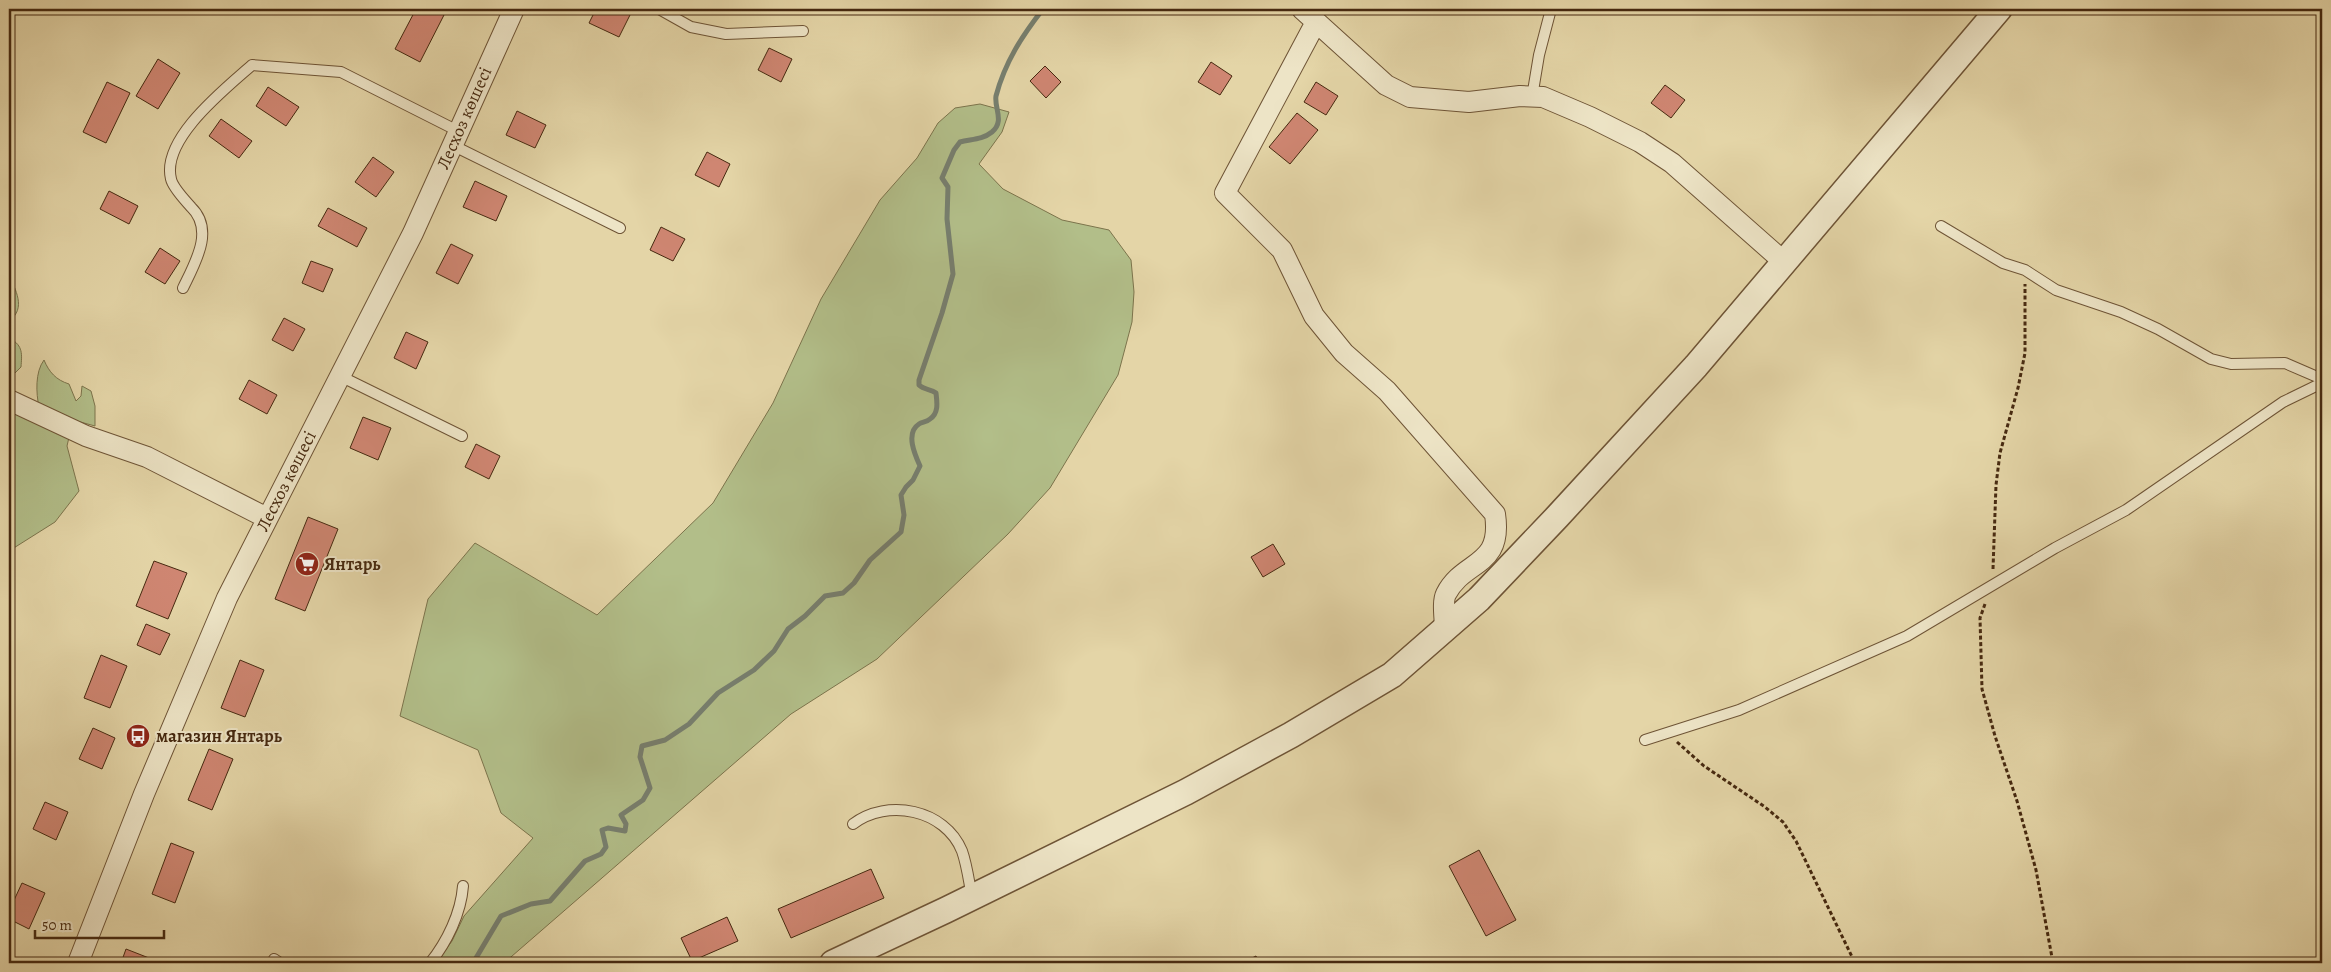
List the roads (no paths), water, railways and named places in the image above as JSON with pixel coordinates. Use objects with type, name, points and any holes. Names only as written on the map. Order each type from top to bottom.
[{"type":"street","name":"Лесхоз көшесі","points":[[78,963],[144,794],[227,598],[413,233],[514,9]]},
{"type":"street","points":[[833,963],[972,898],[1186,792],[1291,735],[1392,675],[1479,599],[1696,366],[1998,9]]},
{"type":"street","points":[[1445,629],[1445,595],[1459,577],[1483,560],[1493,548],[1497,529],[1495,514],[1387,391],[1344,353],[1314,316],[1282,250],[1225,193],[1305,12],[1386,85],[1410,97],[1469,102],[1520,96],[1543,98],[1590,117],[1640,142],[1672,163],[1784,262]]},
{"type":"street","points":[[9,400],[86,436],[147,457],[267,518]]},
{"type":"lane","points":[[659,9],[691,27],[726,34],[803,30]]},
{"type":"lane","points":[[1532,97],[1539,54],[1551,9]]},
{"type":"lane","points":[[183,288],[201,248],[202,227],[198,214],[186,202],[171,180],[172,151],[209,103],[252,65],[341,72],[455,138],[620,228]]},
{"type":"lane","points":[[1941,226],[2003,263],[2025,270],[2056,290],[2121,312],[2158,329],[2210,359],[2231,364],[2285,363],[2322,381]]},
{"type":"lane","points":[[340,376],[462,436]]},
{"type":"lane","points":[[1645,740],[1739,710],[1899,640],[2055,548],[2126,510],[2283,402],[2322,381]]},
{"type":"lane","points":[[853,824],[859,819],[884,810],[909,810],[932,819],[949,831],[962,851],[972,898]]},
{"type":"lane","points":[[430,963],[445,941],[456,916],[463,886]]},
{"type":"waterway","points":[[473,963],[501,916],[531,904],[550,901],[585,861],[601,854],[606,847],[602,830],[608,828],[625,831],[626,824],[621,815],[643,800],[650,788],[640,757],[642,746],[665,740],[689,724],[718,693],[754,670],[774,651],[788,629],[805,616],[825,596],[843,593],[854,583],[870,560],[901,532],[904,515],[901,495],[913,480],[920,466],[912,444],[913,433],[919,424],[933,417],[937,407],[936,393],[921,387],[919,380],[953,274],[947,219],[948,187],[942,178],[954,150],[960,142],[984,137],[996,128],[998,123],[996,96],[1004,72],[1021,39],[1043,9]]},
{"type":"place","name":"Янтарь","points":[[307,564]]},
{"type":"place","name":"магазин Янтарь","points":[[138,736]]}]
